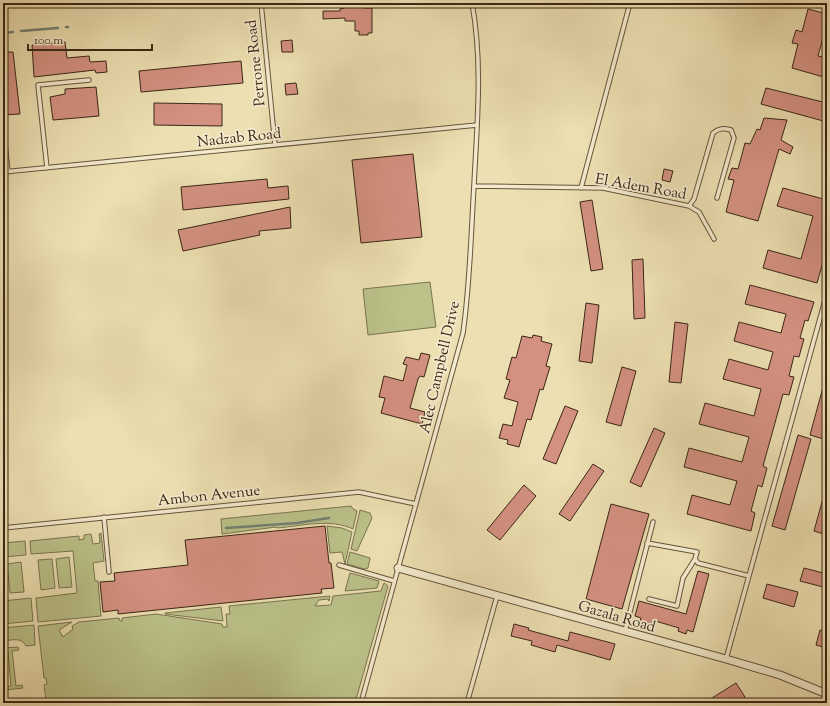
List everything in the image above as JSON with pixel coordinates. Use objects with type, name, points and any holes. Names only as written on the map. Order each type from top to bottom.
[{"type":"street","name":"Gazala Road","points":[[398,568],[780,675],[827,694]]},
{"type":"lane","name":"Perrone Road","points":[[261,3],[275,145]]},
{"type":"lane","name":"Alec Campbell Drive","points":[[361,703],[463,333],[469,294],[479,68],[476,25],[472,3]]},
{"type":"lane","points":[[581,188],[630,3]]},
{"type":"lane","points":[[46,168],[38,85],[89,80]]},
{"type":"lane","points":[[3,126],[8,172]]},
{"type":"lane","name":"Nadzab Road","points":[[3,172],[477,126]]},
{"type":"lane","points":[[689,206],[694,198],[713,133],[718,129],[723,128],[731,130],[734,138],[717,198]]},
{"type":"lane","name":"El Adem Road","points":[[474,186],[603,188],[689,206],[699,212],[714,239]]},
{"type":"lane","points":[[726,660],[827,293]]},
{"type":"lane","name":"Ambon Avenue","points":[[3,528],[359,492],[416,504]]},
{"type":"lane","points":[[104,517],[109,572]]},
{"type":"lane","points":[[625,631],[653,522]]},
{"type":"lane","points":[[647,543],[697,552],[695,559],[683,578],[677,606],[649,599]]},
{"type":"lane","points":[[695,559],[698,563],[749,576]]},
{"type":"lane","points":[[339,565],[394,581]]},
{"type":"lane","points":[[467,703],[497,596]]},
{"type":"green space","points":[[430,282],[436,327],[368,335],[363,289]]},
{"type":"green space","points":[[351,506],[357,511],[353,529],[325,523],[276,527],[222,534],[221,519]]},
{"type":"green space","points":[[360,510],[370,513],[372,518],[357,551],[351,549]]},
{"type":"green space","points":[[327,526],[342,528],[352,532],[345,564],[342,552],[330,553]]},
{"type":"green space","points":[[101,533],[104,561],[93,563],[95,581],[98,581],[101,616],[38,622],[36,598],[77,593],[73,551],[31,554],[30,541],[79,536],[79,540],[84,539],[84,535],[91,534],[93,544],[100,543],[99,534]]},
{"type":"green space","points":[[25,541],[26,555],[3,557],[3,543]]},
{"type":"green space","points":[[350,552],[370,558],[368,568],[364,569],[347,564]]},
{"type":"green space","points":[[69,557],[72,587],[59,588],[56,559]]},
{"type":"green space","points":[[52,559],[55,588],[41,590],[38,560]]},
{"type":"green space","points":[[21,562],[24,592],[10,593],[7,564]]},
{"type":"green space","points":[[350,573],[379,581],[377,588],[345,591]]},
{"type":"green space","points":[[384,583],[388,586],[355,703],[49,703],[49,700],[46,700],[44,685],[47,684],[46,678],[44,678],[38,626],[72,622],[59,630],[63,637],[73,629],[72,626],[79,622],[119,618],[120,621],[122,621],[122,618],[156,614],[222,624],[223,627],[227,627],[226,614],[230,614],[229,606],[330,596],[329,601],[328,599],[319,600],[315,606],[331,605],[333,596],[381,591]]},
{"type":"green space","points":[[31,598],[33,621],[3,624],[3,601]]},
{"type":"green space","points":[[221,607],[223,621],[165,614],[165,613]]},
{"type":"green space","points":[[34,625],[35,645],[26,646],[19,640],[3,641],[3,628]]},
{"type":"green space","points":[[18,647],[19,650],[12,651],[16,686],[22,685],[23,688],[5,690],[5,687],[11,686],[8,651],[3,652],[3,648]]},
{"type":"building","points":[[363,3],[364,8],[372,8],[372,33],[368,33],[368,35],[359,35],[359,31],[355,31],[355,21],[345,21],[345,18],[323,19],[323,11],[340,11],[340,9],[344,8],[344,4]]},
{"type":"building","points":[[808,9],[827,14],[827,35],[824,34],[818,56],[827,58],[827,78],[792,68],[798,44],[792,43],[796,30],[802,32]]},
{"type":"building","points":[[292,40],[293,52],[282,52],[281,41]]},
{"type":"building","points":[[65,42],[67,58],[89,56],[90,62],[106,61],[107,72],[96,73],[95,70],[34,77],[32,45]]},
{"type":"building","points":[[3,52],[13,52],[20,114],[3,115]]},
{"type":"building","points":[[241,61],[243,83],[141,92],[139,71]]},
{"type":"building","points":[[296,83],[298,94],[286,95],[285,84]]},
{"type":"building","points":[[96,87],[99,116],[53,120],[50,97],[65,94],[65,89]]},
{"type":"building","points":[[766,88],[827,103],[827,122],[761,104]]},
{"type":"building","points":[[154,103],[222,104],[222,126],[154,125]]},
{"type":"building","points":[[764,118],[787,120],[781,140],[793,147],[790,154],[779,149],[758,221],[726,212],[734,180],[728,179],[732,168],[738,169],[745,143],[750,144],[757,129],[760,130]]},
{"type":"building","points":[[413,154],[422,237],[361,243],[352,160]]},
{"type":"building","points":[[664,169],[673,171],[670,182],[662,180]]},
{"type":"building","points":[[267,179],[268,188],[288,186],[289,199],[183,210],[181,187]]},
{"type":"building","points":[[783,188],[827,200],[827,248],[817,283],[763,268],[768,250],[801,259],[813,216],[777,206]]},
{"type":"building","points":[[592,200],[603,269],[591,271],[580,202]]},
{"type":"building","points":[[290,207],[291,228],[259,231],[260,235],[183,251],[178,230]]},
{"type":"building","points":[[643,259],[645,318],[634,319],[632,260]]},
{"type":"building","points":[[750,285],[814,302],[808,321],[805,320],[800,338],[804,339],[799,357],[794,356],[789,376],[794,377],[789,395],[783,394],[763,466],[767,468],[762,487],[758,485],[751,511],[755,513],[751,531],[687,514],[692,495],[730,505],[737,481],[684,467],[689,448],[742,462],[749,437],[699,424],[705,403],[754,416],[761,389],[723,379],[729,359],[768,370],[773,352],[734,341],[739,322],[781,333],[786,314],[745,304]]},
{"type":"building","points":[[586,303],[599,305],[592,363],[579,361]]},
{"type":"building","points":[[675,322],[688,324],[681,383],[669,382]]},
{"type":"building","points":[[533,335],[542,337],[541,341],[552,344],[546,366],[550,367],[543,390],[540,389],[531,420],[527,419],[519,447],[507,444],[508,440],[499,438],[503,424],[512,426],[518,402],[504,398],[510,380],[506,379],[512,357],[516,358],[522,336],[532,338]]},
{"type":"building","points":[[421,353],[430,355],[424,377],[420,376],[418,379],[410,408],[425,412],[422,424],[381,413],[385,398],[379,397],[384,376],[403,381],[407,365],[403,364],[406,357],[419,360]]},
{"type":"building","points":[[622,367],[636,371],[621,426],[606,422]]},
{"type":"building","points":[[825,380],[827,381],[827,440],[810,435]]},
{"type":"building","points":[[565,406],[578,411],[556,464],[543,459]]},
{"type":"building","points":[[654,428],[665,433],[641,487],[630,482]]},
{"type":"building","points":[[798,435],[811,439],[785,530],[772,526]]},
{"type":"building","points":[[593,464],[604,471],[570,521],[559,514]]},
{"type":"building","points":[[524,485],[536,496],[500,540],[487,530]]},
{"type":"building","points":[[825,491],[827,492],[827,535],[814,531]]},
{"type":"building","points":[[611,504],[649,514],[622,609],[586,599]]},
{"type":"building","points":[[325,526],[329,563],[331,563],[334,588],[321,589],[322,593],[118,614],[118,610],[103,612],[100,582],[115,581],[114,573],[188,565],[185,540]]},
{"type":"building","points":[[804,568],[827,574],[827,588],[800,581]]},
{"type":"building","points":[[698,571],[709,574],[693,632],[687,630],[686,634],[678,631],[679,628],[652,620],[651,624],[640,621],[641,618],[635,616],[639,601],[686,614]]},
{"type":"building","points":[[767,584],[798,592],[794,607],[763,598]]},
{"type":"building","points":[[514,624],[529,628],[528,630],[568,641],[570,632],[615,644],[610,660],[557,645],[555,652],[531,645],[532,641],[511,636]]},
{"type":"building","points":[[820,630],[827,632],[827,648],[816,645]]},
{"type":"building","points":[[736,683],[745,697],[736,703],[704,703]]},
{"type":"waterway","points":[[21,31],[58,28]]},
{"type":"waterway","points":[[3,33],[13,32]]},
{"type":"waterway","points":[[226,528],[297,523],[329,518]]}]
